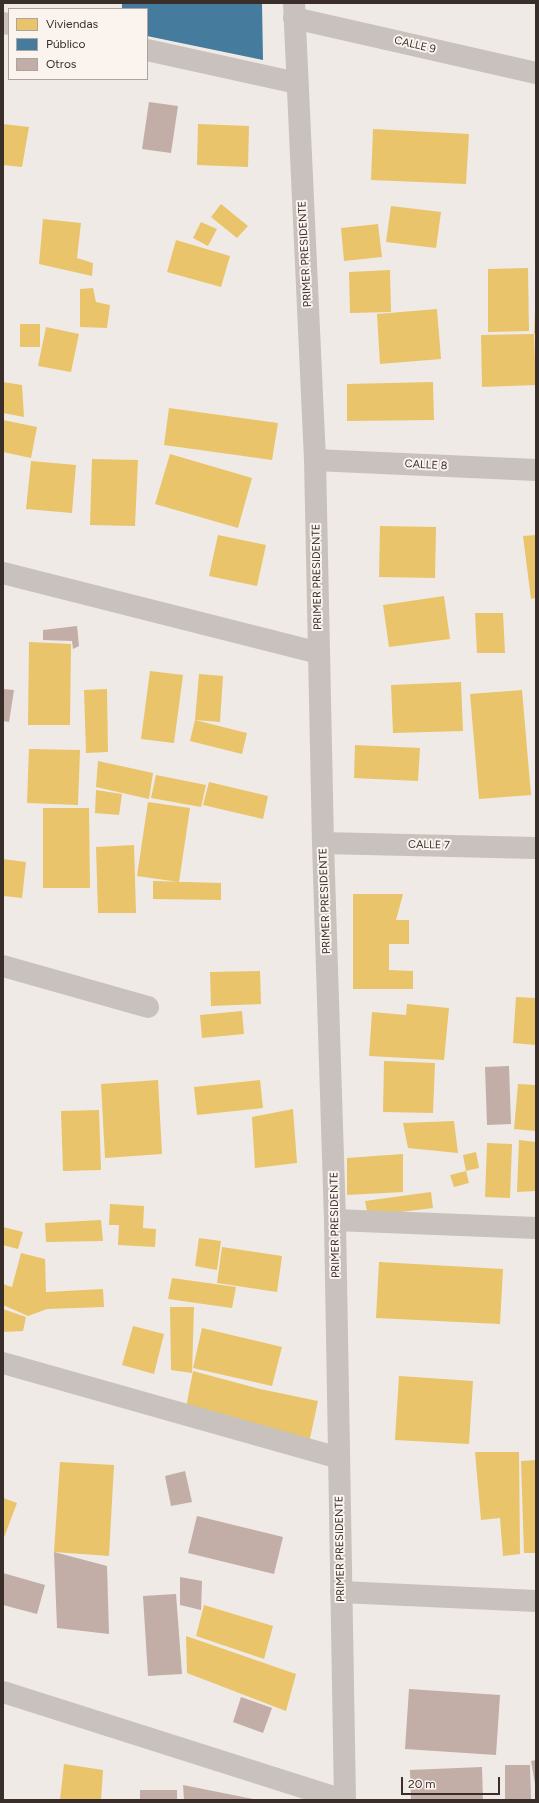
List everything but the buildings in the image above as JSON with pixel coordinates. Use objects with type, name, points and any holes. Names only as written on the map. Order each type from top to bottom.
[{"type":"street","name":"CALLE 9","points":[[294,11],[536,73]]},
{"type":"street","name":"PRIMER PRESIDENTE","points":[[294,11],[315,460],[323,843],[335,1220],[344,1800]]},
{"type":"street","points":[[148,50],[297,83]]},
{"type":"street","name":"CALLE 8","points":[[315,460],[536,470]]},
{"type":"street","points":[[3,573],[319,653]]},
{"type":"street","name":"CALLE 7","points":[[323,843],[536,848]]},
{"type":"street","points":[[3,966],[148,1007]]},
{"type":"street","points":[[335,1220],[536,1228]]},
{"type":"street","points":[[3,1363],[339,1458]]},
{"type":"street","points":[[341,1592],[536,1600]]},
{"type":"street","points":[[3,1692],[344,1800]]}]
